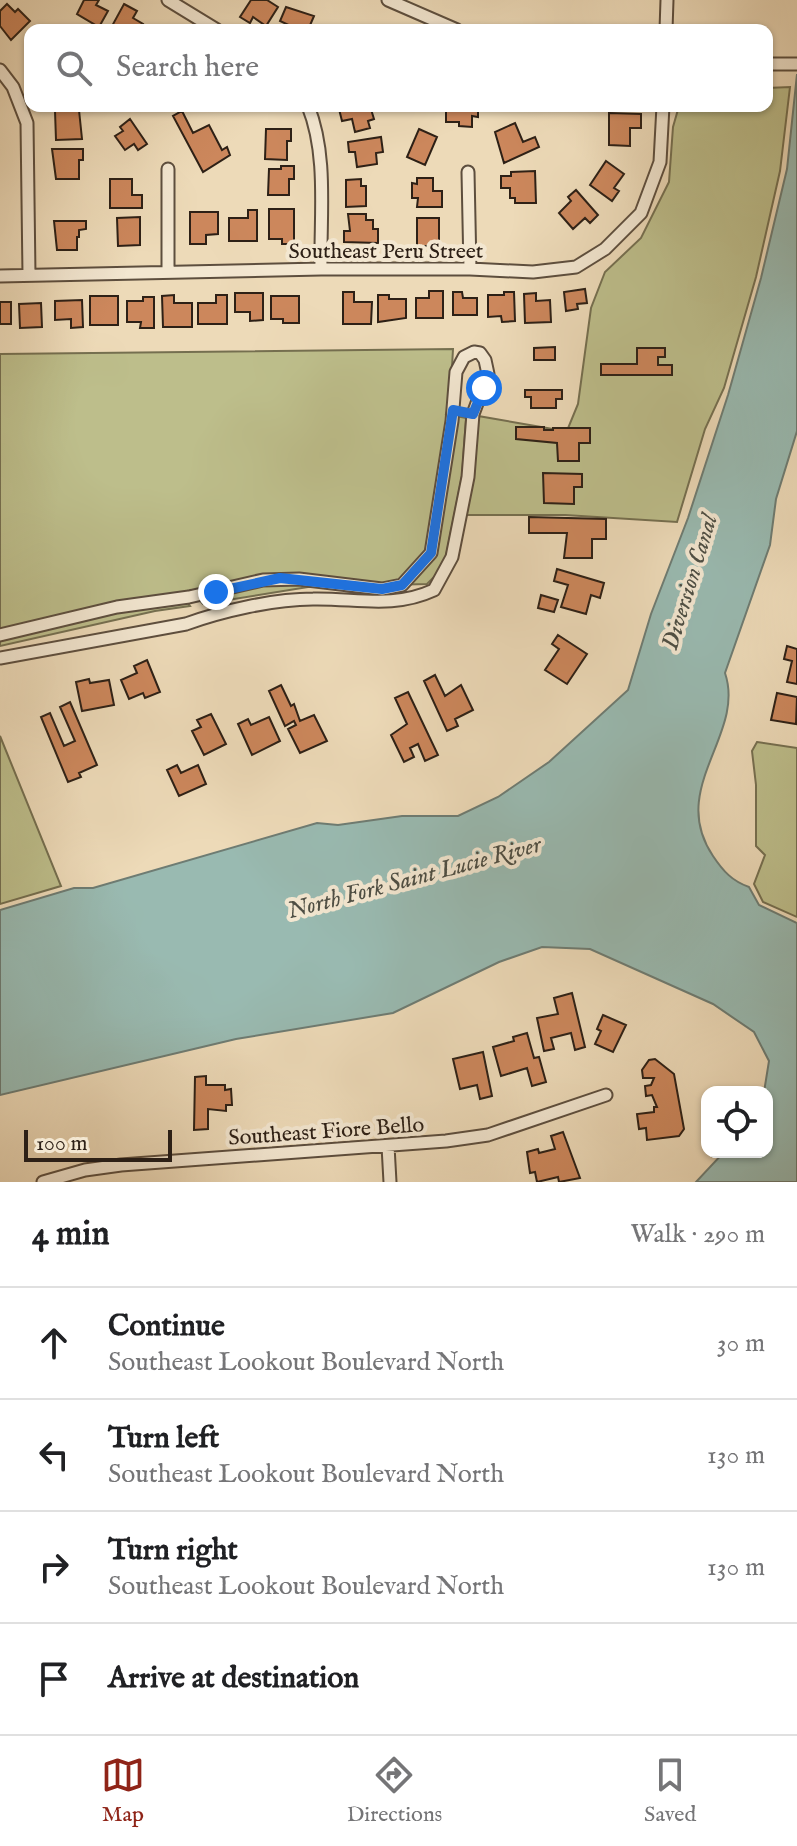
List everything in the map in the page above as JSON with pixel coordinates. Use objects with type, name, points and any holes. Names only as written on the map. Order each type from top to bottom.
[{"type":"street","points":[[168,0],[207,24]]},
{"type":"street","points":[[388,0],[443,24]]},
{"type":"street","points":[[666,24],[667,0]]},
{"type":"street","points":[[0,70],[13,87],[27,123],[29,275]]},
{"type":"street","points":[[311,112],[317,127],[321,269]]},
{"type":"street","name":"Southeast Peru Street","points":[[0,276],[321,269],[533,272],[576,267],[605,249],[641,213],[660,162],[663,112]]},
{"type":"street","points":[[168,169],[168,271]]},
{"type":"street","points":[[468,172],[470,269]]},
{"type":"street","points":[[0,635],[117,607],[189,597],[280,578],[382,589],[402,585],[431,553],[456,372],[464,357],[474,352],[480,353],[485,360],[488,374],[473,414],[468,477],[452,557],[434,590],[407,600],[389,602],[309,599],[0,658]]},
{"type":"street","points":[[453,410],[473,414]]},
{"type":"street","points":[[402,585],[407,600]]},
{"type":"street","points":[[189,597],[202,618]]},
{"type":"street","name":"Southeast Fiore Bello","points":[[43,1182],[85,1170],[121,1165],[388,1146],[488,1135],[606,1095]]},
{"type":"street","points":[[388,1146],[390,1182]]},
{"type":"green space","points":[[790,87],[780,171],[756,277],[724,388],[705,429],[677,522],[565,515],[466,515],[474,477],[478,416],[558,430],[562,443],[578,404],[591,308],[605,272],[641,238],[669,182],[673,127],[677,112],[773,112],[773,88]]},
{"type":"green space","points":[[453,349],[450,403],[446,414],[466,418],[462,476],[446,556],[440,571],[427,584],[308,587],[203,604],[190,590],[182,596],[190,606],[0,646],[0,354]]},
{"type":"green space","points":[[0,736],[61,886],[0,904]]},
{"type":"green space","points":[[757,742],[797,748],[797,917],[763,902],[754,884],[765,855],[756,846],[756,785],[752,751]]},
{"type":"water","points":[[797,74],[797,431],[776,499],[770,545],[725,673],[729,696],[726,718],[702,785],[698,807],[701,831],[720,866],[733,879],[749,887],[759,905],[797,923],[797,1182],[696,1182],[718,1158],[773,1158],[773,1086],[765,1086],[769,1061],[754,1032],[713,1004],[590,949],[542,947],[499,962],[393,1013],[236,1039],[0,1095],[0,910],[74,888],[93,888],[317,823],[338,825],[402,816],[458,816],[498,797],[549,762],[628,690],[651,614],[688,518],[728,395],[787,169]]},
{"type":"building","points":[[84,0],[99,0],[96,5],[108,11],[101,24],[94,24],[77,14]]},
{"type":"building","points":[[251,0],[267,0],[278,7],[267,24],[253,17],[250,23],[240,17]]},
{"type":"building","points":[[7,4],[15,12],[18,9],[30,21],[11,40],[0,26],[0,11]]},
{"type":"building","points":[[124,4],[137,11],[133,18],[143,24],[113,24]]},
{"type":"building","points":[[286,7],[314,16],[311,24],[280,21]]},
{"type":"building","points":[[55,112],[79,112],[82,139],[56,140]]},
{"type":"building","points":[[182,112],[193,133],[209,125],[222,150],[227,147],[230,155],[203,172],[173,116]]},
{"type":"building","points":[[340,112],[372,112],[374,119],[368,121],[370,128],[355,132],[352,119],[342,121]]},
{"type":"building","points":[[446,112],[478,112],[478,117],[472,116],[472,127],[459,126],[459,122],[446,122]]},
{"type":"building","points":[[609,113],[641,114],[641,128],[630,128],[630,146],[609,145]]},
{"type":"building","points":[[130,119],[147,144],[138,150],[134,144],[125,150],[115,136],[123,131],[120,127]]},
{"type":"building","points":[[515,123],[523,142],[535,137],[539,147],[504,163],[495,132]]},
{"type":"building","points":[[266,129],[291,129],[291,141],[287,141],[287,160],[265,159]]},
{"type":"building","points":[[419,129],[437,137],[425,165],[407,157]]},
{"type":"building","points":[[381,137],[383,152],[376,153],[377,164],[357,167],[355,152],[349,152],[348,142]]},
{"type":"building","points":[[52,149],[83,149],[83,160],[79,160],[79,179],[56,179]]},
{"type":"building","points":[[606,161],[624,174],[614,188],[619,191],[612,201],[590,185]]},
{"type":"building","points":[[281,166],[294,166],[294,179],[289,179],[289,195],[268,195],[269,169],[281,169]]},
{"type":"building","points":[[535,171],[536,203],[515,203],[515,198],[510,198],[510,188],[501,188],[501,176],[511,176],[511,172]]},
{"type":"building","points":[[417,178],[433,178],[433,191],[442,191],[442,207],[417,207],[418,198],[412,198],[412,183],[417,184]]},
{"type":"building","points":[[110,179],[132,179],[132,195],[142,195],[142,208],[110,208]]},
{"type":"building","points":[[361,179],[361,186],[366,186],[366,206],[346,207],[346,180]]},
{"type":"building","points":[[576,190],[598,215],[590,223],[585,218],[573,229],[559,213],[571,201],[568,197]]},
{"type":"building","points":[[269,209],[294,209],[294,244],[282,244],[282,239],[269,239]]},
{"type":"building","points":[[248,210],[257,210],[257,241],[229,241],[229,218],[248,218]]},
{"type":"building","points":[[190,212],[218,212],[218,234],[206,235],[206,244],[190,244]]},
{"type":"building","points":[[348,214],[366,214],[366,220],[373,220],[373,229],[378,229],[378,243],[344,242],[344,231],[350,231]]},
{"type":"building","points":[[140,217],[140,245],[118,246],[117,218]]},
{"type":"building","points":[[417,218],[439,218],[439,246],[417,246]]},
{"type":"building","points":[[54,221],[86,221],[86,229],[79,230],[77,250],[57,250]]},
{"type":"building","points":[[585,289],[587,303],[577,304],[578,309],[566,311],[564,292]]},
{"type":"building","points":[[429,291],[443,291],[443,318],[416,318],[416,298],[429,298]]},
{"type":"building","points":[[343,292],[354,292],[354,302],[372,302],[371,324],[343,324]]},
{"type":"building","points":[[453,292],[462,292],[463,298],[477,298],[477,315],[453,315]]},
{"type":"building","points":[[504,292],[514,292],[515,321],[502,322],[501,316],[488,317],[488,295],[504,295]]},
{"type":"building","points":[[235,293],[263,293],[263,320],[250,321],[250,312],[235,312]]},
{"type":"building","points":[[536,293],[536,301],[550,300],[551,322],[525,323],[524,294]]},
{"type":"building","points":[[174,295],[174,303],[192,303],[192,327],[163,327],[162,296]]},
{"type":"building","points":[[216,295],[227,295],[227,324],[198,324],[198,303],[216,303]]},
{"type":"building","points":[[378,295],[389,295],[389,299],[406,299],[406,318],[378,322]]},
{"type":"building","points":[[90,296],[118,296],[118,325],[90,325]]},
{"type":"building","points":[[271,296],[299,296],[299,323],[271,319]]},
{"type":"building","points":[[143,297],[154,297],[154,328],[140,328],[141,322],[127,322],[127,301],[143,301]]},
{"type":"building","points":[[82,300],[83,327],[71,328],[71,319],[55,320],[55,301]]},
{"type":"building","points":[[0,302],[11,302],[11,324],[0,324]]},
{"type":"building","points":[[41,303],[42,327],[20,328],[19,304]]},
{"type":"building","points":[[555,347],[555,360],[534,360],[534,348]]},
{"type":"building","points":[[637,348],[665,348],[665,357],[658,357],[658,365],[672,365],[672,375],[601,375],[601,364],[637,364]]},
{"type":"building","points":[[525,390],[562,390],[562,399],[556,399],[556,408],[531,408],[531,397],[525,397]]},
{"type":"building","points":[[516,427],[544,427],[544,430],[590,428],[590,443],[579,443],[579,461],[558,461],[557,443],[516,439]]},
{"type":"building","points":[[543,473],[582,474],[582,487],[574,487],[574,504],[544,503]]},
{"type":"building","points":[[529,517],[606,519],[606,539],[592,539],[592,558],[564,558],[567,533],[529,533]]},
{"type":"building","points":[[557,569],[604,583],[600,598],[591,595],[586,614],[561,607],[568,585],[554,581]]},
{"type":"building","points":[[541,595],[558,600],[554,612],[538,608]]},
{"type":"building","points":[[558,635],[587,654],[567,684],[545,670],[559,649],[552,644]]},
{"type":"building","points":[[787,646],[797,649],[797,684],[787,682],[792,661],[784,659]]},
{"type":"building","points":[[147,660],[160,692],[145,698],[143,693],[129,699],[121,680],[137,673],[134,666]]},
{"type":"building","points":[[435,675],[445,696],[461,685],[473,710],[455,719],[458,726],[447,731],[424,681]]},
{"type":"building","points":[[89,679],[90,683],[109,680],[114,705],[82,711],[76,682]]},
{"type":"building","points":[[281,685],[291,706],[294,704],[300,721],[314,715],[327,741],[300,753],[288,729],[296,725],[294,721],[285,726],[269,691]]},
{"type":"building","points":[[408,692],[438,755],[425,761],[418,744],[410,748],[414,757],[404,762],[391,735],[407,724],[395,698]]},
{"type":"building","points":[[777,693],[797,697],[796,724],[771,720]]},
{"type":"building","points":[[70,702],[97,765],[68,782],[41,717],[50,713],[64,746],[75,741],[60,707]]},
{"type":"building","points":[[211,714],[226,744],[204,755],[192,731],[201,727],[197,720]]},
{"type":"building","points":[[269,717],[280,741],[252,755],[238,724],[248,719],[251,725]]},
{"type":"building","points":[[177,765],[181,773],[198,765],[206,784],[179,796],[167,770]]},
{"type":"building","points":[[572,993],[585,1047],[575,1050],[571,1033],[551,1038],[554,1049],[544,1051],[537,1018],[558,1014],[554,998]]},
{"type":"building","points":[[603,1015],[626,1025],[613,1052],[595,1044]]},
{"type":"building","points":[[527,1033],[534,1058],[539,1057],[546,1082],[532,1086],[527,1068],[501,1076],[493,1047],[514,1041],[513,1037]]},
{"type":"building","points":[[483,1052],[492,1096],[480,1099],[477,1085],[460,1089],[453,1059]]},
{"type":"building","points":[[655,1059],[674,1074],[684,1129],[679,1136],[647,1140],[646,1128],[639,1129],[637,1114],[654,1112],[654,1107],[657,1107],[652,1095],[646,1096],[645,1086],[651,1085],[654,1078],[643,1078],[642,1070],[649,1060]]},
{"type":"building","points":[[206,1076],[206,1085],[225,1085],[225,1090],[231,1089],[232,1105],[226,1105],[226,1111],[208,1109],[208,1129],[194,1130],[195,1077]]},
{"type":"building","points":[[563,1132],[580,1178],[559,1182],[558,1177],[537,1182],[535,1172],[530,1173],[527,1152],[555,1149],[551,1136]]},
{"type":"route","points":[[216,592],[280,578],[382,589],[402,585],[431,553],[453,410],[473,414],[484,388]]},
{"type":"water label","name":"Diversion Canal","points":[[689,582]]},
{"type":"water label","name":"North Fork Saint Lucie River","points":[[414,877]]}]
